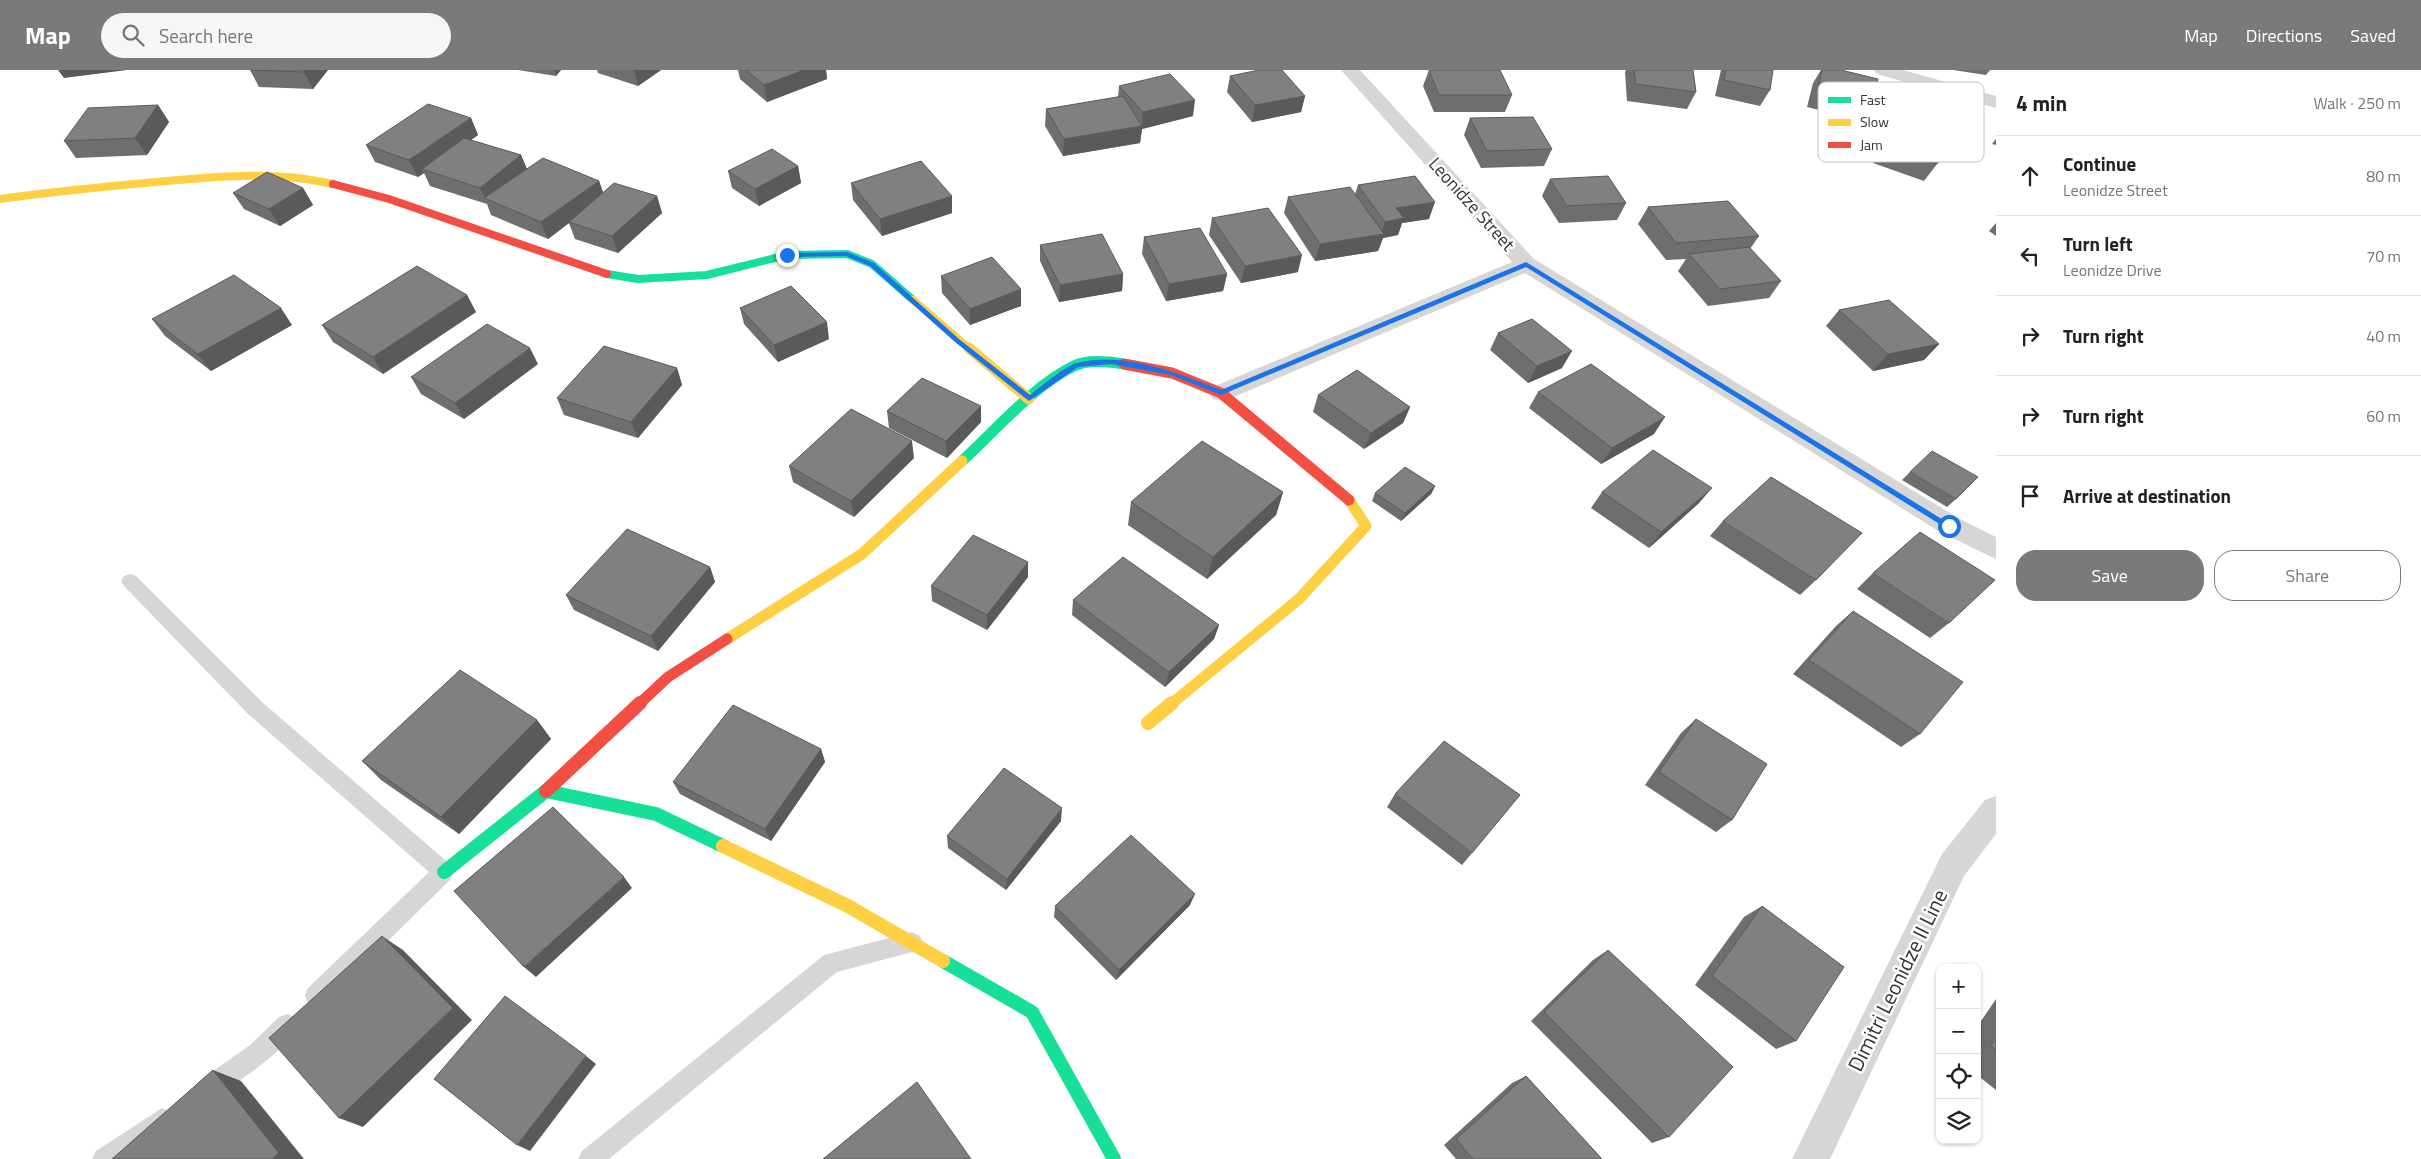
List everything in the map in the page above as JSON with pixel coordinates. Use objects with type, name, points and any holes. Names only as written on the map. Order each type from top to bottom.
[{"type":"street","name":"Leonidze Street","points":[[1350,70],[1526,264],[1949,526],[1996,549]]},
{"type":"street","points":[[1882,70],[1925,82]]},
{"type":"street","points":[[0,199],[98,187],[222,176],[276,174],[315,179],[389,199],[603,273],[638,279],[708,275],[787,255],[847,254],[872,264],[957,340],[1029,399]]},
{"type":"street","points":[[1221,393],[1526,264]]},
{"type":"street","points":[[444,872],[546,791],[668,678],[862,554],[1029,399],[1076,365],[1111,362],[1172,373],[1221,393],[1354,504],[1366,526],[1299,599],[1148,723]]},
{"type":"street","points":[[546,791],[656,814],[848,906],[1032,1012],[1114,1159]]},
{"type":"street","name":"Dimitri Leonidze II Line","points":[[1812,1159],[1953,865],[1996,810]]},
{"type":"lane","points":[[104,1159],[258,1054],[444,872],[256,708],[130,580]]},
{"type":"lane","points":[[590,1159],[832,962],[915,943]]},
{"type":"building","points":[[250,70],[306,70],[304,72]]},
{"type":"building","points":[[746,70],[804,70],[764,85]]},
{"type":"building","points":[[1259,70],[1282,70],[1305,96],[1255,105],[1230,76]]},
{"type":"building","points":[[1429,70],[1500,70],[1512,95],[1439,95]]},
{"type":"building","points":[[1634,70],[1693,70],[1696,92],[1636,84]]},
{"type":"building","points":[[1726,70],[1773,70],[1770,90],[1724,80]]},
{"type":"building","points":[[1822,70],[1841,70],[1878,79],[1878,82],[1820,82]]},
{"type":"building","points":[[1170,74],[1195,100],[1143,112],[1119,86]]},
{"type":"building","points":[[1123,96],[1142,126],[1064,139],[1046,109]]},
{"type":"building","points":[[428,104],[471,118],[409,160],[366,145]]},
{"type":"building","points":[[158,105],[135,138],[64,141],[88,108]]},
{"type":"building","points":[[1533,117],[1552,149],[1487,151],[1470,118]]},
{"type":"building","points":[[464,138],[521,155],[480,188],[422,169]]},
{"type":"building","points":[[772,149],[798,166],[755,189],[728,171]]},
{"type":"building","points":[[543,158],[599,181],[541,222],[484,198]]},
{"type":"building","points":[[921,161],[952,196],[880,219],[851,183]]},
{"type":"building","points":[[267,172],[303,188],[269,209],[233,193]]},
{"type":"building","points":[[1415,176],[1435,202],[1396,208],[1404,218],[1385,222],[1358,185]]},
{"type":"building","points":[[1608,176],[1626,203],[1567,206],[1550,179]]},
{"type":"building","points":[[614,183],[657,196],[612,236],[569,222]]},
{"type":"building","points":[[1350,187],[1384,234],[1320,244],[1288,197]]},
{"type":"building","points":[[1728,201],[1759,236],[1676,243],[1648,207]]},
{"type":"building","points":[[1268,208],[1302,255],[1245,266],[1212,218]]},
{"type":"building","points":[[1200,228],[1227,274],[1169,284],[1144,237]]},
{"type":"building","points":[[1102,234],[1123,274],[1060,285],[1040,245]]},
{"type":"building","points":[[1749,247],[1781,281],[1720,289],[1689,254]]},
{"type":"building","points":[[992,257],[1021,289],[970,309],[941,276]]},
{"type":"building","points":[[417,266],[467,295],[373,357],[322,325]]},
{"type":"building","points":[[234,275],[281,308],[198,354],[152,319]]},
{"type":"building","points":[[791,286],[827,322],[774,345],[740,308]]},
{"type":"building","points":[[1889,300],[1939,344],[1888,354],[1839,310]]},
{"type":"building","points":[[1532,319],[1572,351],[1537,366],[1498,333]]},
{"type":"building","points":[[487,324],[530,348],[455,403],[411,377]]},
{"type":"building","points":[[604,346],[677,368],[631,422],[557,398]]},
{"type":"building","points":[[1591,364],[1665,417],[1612,448],[1538,392]]},
{"type":"building","points":[[1357,370],[1410,407],[1371,433],[1318,395]]},
{"type":"building","points":[[922,378],[981,406],[946,441],[887,411]]},
{"type":"building","points":[[851,409],[912,441],[851,501],[789,466]]},
{"type":"building","points":[[1202,441],[1283,492],[1213,557],[1131,502]]},
{"type":"building","points":[[1653,450],[1712,488],[1661,532],[1602,492]]},
{"type":"building","points":[[1932,451],[1978,477],[1956,499],[1910,472]]},
{"type":"building","points":[[1405,467],[1435,486],[1405,513],[1375,493]]},
{"type":"building","points":[[1771,477],[1862,533],[1816,580],[1723,521]]},
{"type":"building","points":[[627,529],[710,567],[651,636],[566,595]]},
{"type":"building","points":[[1920,532],[1995,580],[1949,623],[1873,573]]},
{"type":"building","points":[[973,535],[1028,562],[987,615],[931,586]]},
{"type":"building","points":[[1123,557],[1219,625],[1169,672],[1073,600]]},
{"type":"building","points":[[1853,611],[1963,682],[1920,734],[1809,660]]},
{"type":"building","points":[[460,670],[537,720],[441,817],[362,761]]},
{"type":"building","points":[[733,705],[821,749],[765,829],[673,782]]},
{"type":"building","points":[[1696,719],[1767,764],[1732,820],[1659,772]]},
{"type":"building","points":[[1444,741],[1520,795],[1472,853],[1395,794]]},
{"type":"building","points":[[1004,768],[1062,808],[1007,879],[947,836]]},
{"type":"building","points":[[553,807],[624,877],[524,967],[454,891]]},
{"type":"building","points":[[1131,835],[1195,894],[1119,970],[1055,906]]},
{"type":"building","points":[[1762,906],[1844,967],[1796,1041],[1712,976]]},
{"type":"building","points":[[382,936],[453,1008],[339,1118],[269,1038]]},
{"type":"building","points":[[1608,950],[1733,1067],[1669,1137],[1544,1012]]},
{"type":"building","points":[[505,996],[586,1056],[517,1145],[434,1079]]},
{"type":"building","points":[[1996,1039],[1996,1050],[1991,1046]]},
{"type":"building","points":[[213,1070],[279,1153],[272,1159],[112,1159]]},
{"type":"building","points":[[1526,1076],[1602,1159],[1473,1159],[1456,1139]]},
{"type":"building","points":[[917,1082],[971,1159],[823,1159]]},
{"type":"traffic: fast","points":[[607,274],[638,279],[707,275],[787,255],[847,254],[872,264],[913,300]]},
{"type":"traffic: fast","points":[[962,461],[1045,385],[1074,366],[1106,362],[1124,364]]},
{"type":"traffic: fast","points":[[444,872],[546,791],[656,814],[723,846]]},
{"type":"traffic: fast","points":[[943,961],[1032,1012],[1114,1159]]},
{"type":"traffic: slow","points":[[0,199],[104,186],[250,175],[292,176],[333,184]]},
{"type":"traffic: slow","points":[[913,300],[1029,399]]},
{"type":"traffic: slow","points":[[727,639],[862,554],[962,461]]},
{"type":"traffic: slow","points":[[1148,723],[1299,599],[1366,526],[1349,500]]},
{"type":"traffic: slow","points":[[723,846],[848,906],[943,961]]},
{"type":"traffic: jam","points":[[333,184],[389,199],[607,274]]},
{"type":"traffic: jam","points":[[1124,364],[1172,373],[1221,393],[1349,500]]},
{"type":"traffic: jam","points":[[546,791],[668,677],[727,639]]},
{"type":"route","points":[[787,255],[847,254],[872,264],[957,340],[1029,399],[1076,365],[1111,362],[1172,373],[1221,393],[1526,264],[1949,526]]}]
